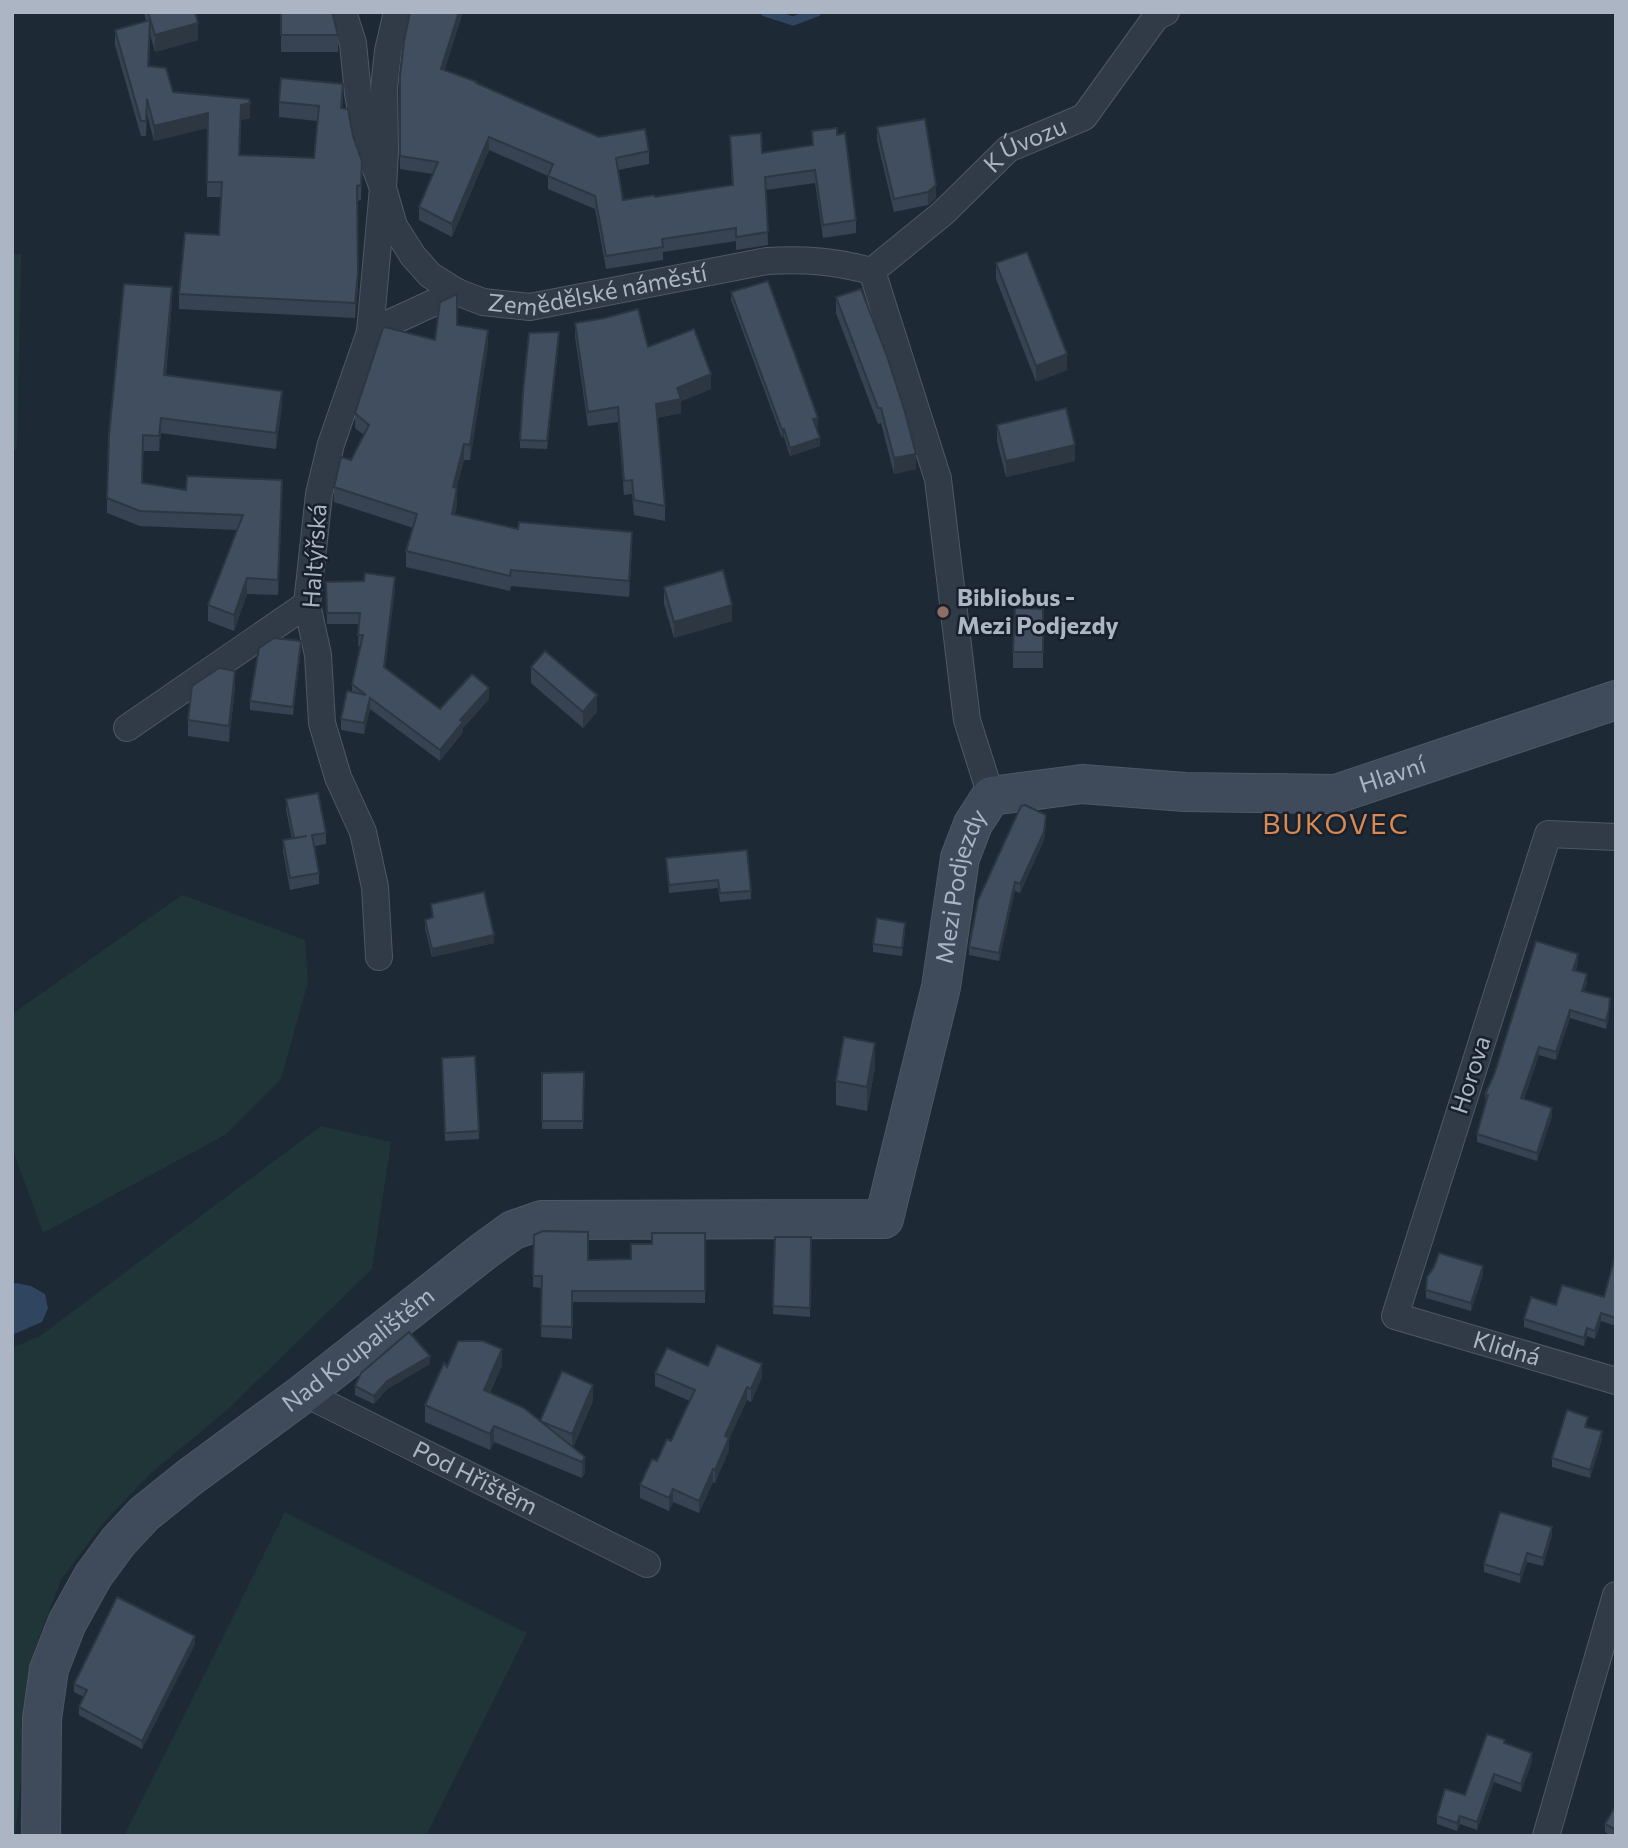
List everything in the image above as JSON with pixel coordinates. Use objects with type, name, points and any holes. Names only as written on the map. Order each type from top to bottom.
[{"type":"street","points":[[344,12],[352,43],[368,148],[383,188]]},
{"type":"street","name":"Haltýřská","points":[[379,957],[376,887],[363,832],[338,777],[322,723],[318,655],[307,604],[319,494],[331,444],[370,332],[383,188],[384,88],[388,51],[397,12]]},
{"type":"street","name":"K Úvozu","points":[[872,271],[943,213],[1008,149],[1084,117],[1156,17],[1166,12]]},
{"type":"street","name":"Zemědělské náměstí","points":[[383,188],[394,226],[413,256],[430,275],[457,292],[483,302],[530,307],[767,261],[802,259],[838,262],[872,271]]},
{"type":"street","name":"Mezi Podjezdy","points":[[872,271],[938,479],[967,720],[991,796],[973,824],[960,858],[940,987],[884,1219]]},
{"type":"street","points":[[370,332],[457,292]]},
{"type":"street","points":[[127,728],[307,604]]},
{"type":"street","name":"Hlavní","points":[[991,796],[1082,784],[1185,792],[1336,794],[1616,700]]},
{"type":"street","name":"Horova","points":[[1395,1316],[1548,834],[1616,837]]},
{"type":"street","name":"Nad Koupalištěm","points":[[41,1836],[42,1719],[50,1669],[67,1623],[93,1576],[118,1542],[144,1514],[304,1393],[484,1251],[513,1230],[542,1220],[884,1219]]},
{"type":"street","name":"Klidná","points":[[1395,1316],[1616,1381]]},
{"type":"street","name":"Pod Hřištěm","points":[[304,1393],[647,1564]]},
{"type":"street","points":[[1546,1836],[1616,1595]]},
{"type":"green space","points":[[12,254],[21,254],[17,449],[12,451]]},
{"type":"green space","points":[[182,895],[305,940],[308,982],[281,1079],[225,1135],[43,1233],[12,1148],[12,1014]]},
{"type":"green space","points":[[321,1126],[391,1142],[372,1269],[226,1411],[151,1473],[105,1521],[61,1580],[30,1662],[21,1780],[15,1836],[12,1836],[12,1348],[40,1336]]},
{"type":"green space","points":[[285,1512],[527,1633],[426,1836],[124,1836]]},
{"type":"water","points":[[12,1284],[31,1286],[45,1294],[48,1308],[42,1322],[12,1335]]},
{"type":"building","points":[[148,12],[195,12],[198,23],[155,35]]},
{"type":"building","points":[[281,12],[332,12],[338,35],[281,35]]},
{"type":"building","points":[[410,12],[459,12],[441,69],[477,82],[599,137],[645,129],[649,151],[616,158],[623,200],[733,185],[730,136],[761,133],[762,153],[813,145],[812,131],[837,128],[837,135],[845,133],[856,220],[823,225],[815,170],[765,177],[768,232],[736,237],[736,228],[662,239],[663,247],[606,256],[595,196],[548,176],[553,164],[489,137],[452,224],[419,207],[438,162],[400,156],[400,76]]},
{"type":"building","points":[[150,20],[148,66],[166,68],[173,92],[249,99],[250,103],[241,105],[239,155],[314,158],[319,106],[279,102],[281,78],[343,84],[341,108],[348,109],[353,136],[362,161],[361,185],[357,186],[358,272],[355,303],[179,294],[185,233],[219,235],[222,182],[207,182],[208,113],[154,126],[147,99],[146,121],[141,121],[115,30]]},
{"type":"building","points":[[925,119],[936,185],[928,192],[894,199],[877,127]]},
{"type":"building","points":[[1027,252],[1067,354],[1036,366],[996,263]]},
{"type":"building","points":[[768,281],[818,418],[813,419],[820,438],[790,448],[731,292]]},
{"type":"building","points":[[124,284],[172,287],[164,375],[282,391],[276,433],[161,418],[159,436],[143,435],[142,483],[186,490],[187,476],[282,480],[278,580],[247,578],[234,615],[208,605],[243,515],[140,511],[107,498],[109,435]]},
{"type":"building","points":[[861,289],[887,356],[916,454],[894,458],[881,408],[878,408],[836,297]]},
{"type":"building","points":[[457,294],[457,325],[488,330],[470,445],[464,444],[453,487],[457,488],[452,514],[518,529],[519,522],[632,532],[629,581],[511,570],[510,576],[406,551],[417,514],[334,487],[341,457],[351,460],[369,425],[355,413],[383,328],[435,340],[440,302]]},
{"type":"building","points":[[638,309],[648,347],[694,329],[711,374],[677,388],[681,399],[656,404],[665,506],[634,500],[632,480],[624,481],[618,407],[588,412],[575,323]]},
{"type":"building","points":[[559,332],[547,441],[520,440],[529,333]]},
{"type":"building","points":[[1066,408],[1075,445],[1006,461],[997,425]]},
{"type":"building","points":[[723,570],[732,605],[674,622],[664,587]]},
{"type":"building","points":[[365,573],[395,577],[384,667],[440,709],[472,674],[489,688],[460,720],[463,722],[440,750],[370,698],[364,723],[341,719],[347,691],[366,695],[352,684],[363,635],[358,635],[360,613],[327,613],[326,582],[364,581]]},
{"type":"building","points":[[1015,608],[1043,609],[1043,652],[1013,652]]},
{"type":"building","points":[[274,638],[301,641],[293,707],[250,701],[259,648]]},
{"type":"building","points":[[545,651],[597,695],[583,712],[531,667]]},
{"type":"building","points":[[219,668],[235,671],[229,726],[188,720],[192,686]]},
{"type":"building","points":[[318,793],[326,833],[312,835],[319,873],[290,878],[283,840],[307,836],[294,838],[286,799]]},
{"type":"building","points":[[1025,805],[1046,815],[1044,832],[1020,884],[1015,882],[999,953],[969,947],[978,900],[1021,806]]},
{"type":"building","points":[[747,850],[751,891],[720,893],[718,880],[669,885],[666,858]]},
{"type":"building","points":[[484,892],[494,935],[432,949],[425,920],[433,917],[431,904]]},
{"type":"building","points":[[877,918],[905,923],[902,948],[873,944]]},
{"type":"building","points":[[1536,941],[1578,954],[1573,970],[1587,974],[1582,991],[1610,998],[1606,1021],[1570,1010],[1556,1052],[1539,1047],[1521,1098],[1552,1108],[1537,1153],[1477,1134],[1488,1095],[1485,1094],[1494,1075]]},
{"type":"building","points":[[844,1037],[875,1043],[867,1087],[836,1081]]},
{"type":"building","points":[[475,1056],[479,1131],[445,1133],[442,1058]]},
{"type":"building","points":[[584,1072],[583,1121],[542,1121],[542,1073]]},
{"type":"building","points":[[543,1231],[588,1232],[588,1260],[631,1259],[631,1244],[652,1244],[652,1233],[705,1233],[705,1291],[572,1291],[572,1327],[541,1326],[542,1276],[533,1276],[534,1235]]},
{"type":"building","points":[[775,1237],[811,1237],[810,1308],[773,1306]]},
{"type":"building","points":[[1439,1253],[1483,1266],[1471,1303],[1426,1290],[1427,1277]]},
{"type":"building","points":[[1614,1260],[1616,1318],[1601,1313],[1595,1331],[1587,1328],[1584,1338],[1524,1319],[1531,1297],[1556,1305],[1562,1285],[1604,1297]]},
{"type":"building","points":[[409,1332],[430,1356],[387,1381],[374,1396],[355,1386],[361,1373]]},
{"type":"building","points":[[458,1341],[483,1341],[502,1349],[484,1390],[524,1408],[585,1457],[582,1462],[494,1426],[490,1434],[425,1405],[444,1363],[447,1367]]},
{"type":"building","points":[[717,1345],[762,1364],[751,1389],[747,1387],[725,1436],[729,1438],[699,1501],[673,1489],[669,1498],[640,1485],[652,1459],[657,1461],[667,1439],[671,1441],[695,1390],[655,1373],[667,1348],[708,1366]]},
{"type":"building","points":[[562,1371],[593,1385],[572,1434],[540,1421]]},
{"type":"building","points":[[1567,1410],[1588,1417],[1585,1427],[1602,1431],[1590,1470],[1552,1458]]},
{"type":"building","points":[[1500,1512],[1552,1527],[1543,1558],[1527,1553],[1520,1575],[1484,1564]]},
{"type":"building","points":[[117,1597],[195,1636],[142,1741],[79,1707],[87,1690],[74,1684]]},
{"type":"building","points":[[1487,1734],[1532,1753],[1521,1784],[1494,1774],[1477,1822],[1460,1816],[1457,1823],[1437,1816],[1445,1789],[1465,1795]]},
{"type":"building","points":[[1616,1805],[1616,1830],[1605,1824]]},
{"type":"waterway","points":[[765,12],[793,21],[817,12]]},
{"type":"place","name":"Bibliobus - Mezi Podjezdy","points":[[943,612]]},
{"type":"district","name":"BUKOVEC","points":[[1336,824]]}]
